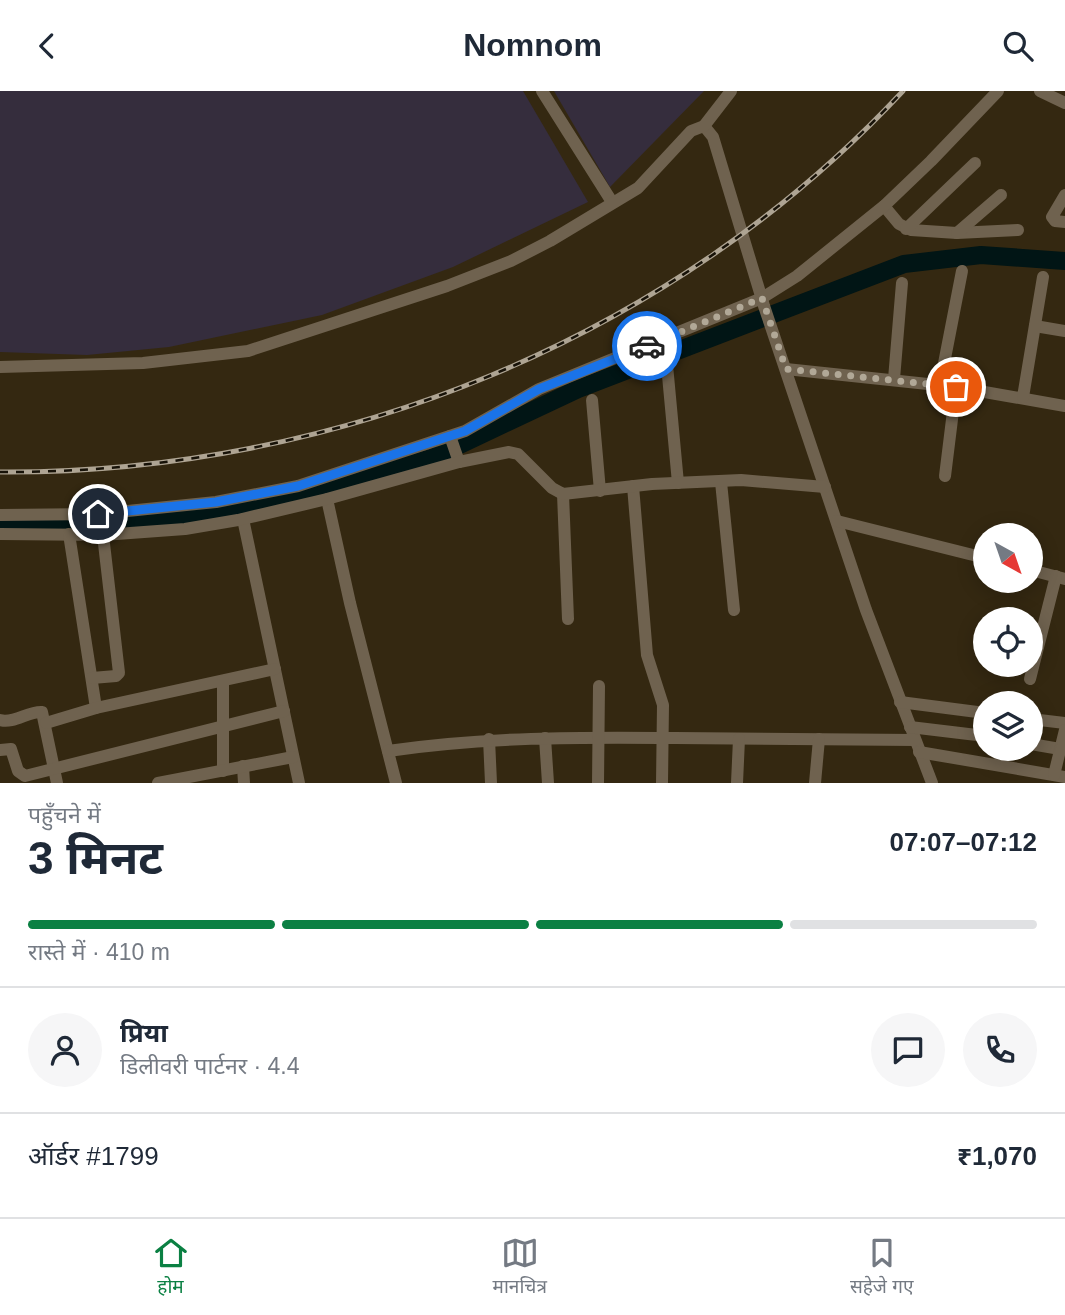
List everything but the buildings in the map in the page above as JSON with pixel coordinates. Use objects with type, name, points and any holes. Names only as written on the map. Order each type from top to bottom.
[{"type":"street","points":[[542,91],[612,202]]},
{"type":"street","points":[[0,367],[143,363],[248,351],[447,286],[511,261],[550,241],[612,202],[622,199],[638,188],[691,131],[704,126],[731,91]]},
{"type":"street","points":[[0,515],[98,514],[216,502],[298,486],[465,431],[539,389],[763,302],[884,206],[998,91]]},
{"type":"street","points":[[1040,91],[1065,103]]},
{"type":"street","points":[[704,126],[713,137],[763,302],[825,487],[932,783]]},
{"type":"street","points":[[906,229],[975,163]]},
{"type":"street","points":[[957,233],[1001,195]]},
{"type":"street","points":[[1065,195],[1052,217],[1055,221],[1065,222]]},
{"type":"street","points":[[884,206],[906,229],[957,233],[1018,230]]},
{"type":"street","points":[[940,384],[962,271]]},
{"type":"street","points":[[1023,397],[1043,277]]},
{"type":"street","points":[[894,379],[902,283]]},
{"type":"street","points":[[1035,326],[1065,331]]},
{"type":"street","points":[[667,365],[678,483]]},
{"type":"street","points":[[786,369],[940,384],[1065,406]]},
{"type":"street","points":[[945,476],[956,387]]},
{"type":"street","points":[[592,400],[600,491]]},
{"type":"street","points":[[450,436],[458,462]]},
{"type":"street","points":[[0,534],[103,535],[186,529],[243,519],[327,499],[458,462],[514,452],[524,458],[552,488],[563,494],[633,486],[741,480],[825,487]]},
{"type":"street","points":[[376,461],[382,484]]},
{"type":"street","points":[[721,482],[734,610]]},
{"type":"street","points":[[633,486],[647,655],[663,705],[662,783]]},
{"type":"street","points":[[262,493],[268,513]]},
{"type":"street","points":[[563,494],[568,619]]},
{"type":"street","points":[[327,499],[350,603],[396,783]]},
{"type":"street","points":[[243,519],[299,783]]},
{"type":"street","points":[[837,521],[973,555]]},
{"type":"street","points":[[69,534],[96,708]]},
{"type":"street","points":[[92,678],[116,676],[119,673],[103,535]]},
{"type":"street","points":[[1030,679],[1060,578],[1043,573]]},
{"type":"street","points":[[46,723],[96,708],[275,669]]},
{"type":"street","points":[[223,681],[223,771]]},
{"type":"street","points":[[598,783],[599,686]]},
{"type":"street","points":[[901,702],[973,711]]},
{"type":"street","points":[[0,720],[9,721],[39,711],[46,723],[57,783]]},
{"type":"street","points":[[0,750],[11,749],[22,776],[284,711]]},
{"type":"street","points":[[1043,720],[1065,723]]},
{"type":"street","points":[[910,727],[973,735]]},
{"type":"street","points":[[388,751],[444,742],[489,739],[598,737],[818,740],[917,746],[1060,776],[1063,740],[1043,742]]},
{"type":"street","points":[[545,738],[548,783]]},
{"type":"street","points":[[489,739],[491,783]]},
{"type":"street","points":[[737,783],[739,739]]},
{"type":"street","points":[[815,783],[818,740]]},
{"type":"street","points":[[158,783],[293,757]]},
{"type":"street","points":[[243,767],[244,783]]},
{"type":"shaded area","points":[[0,91],[523,91],[588,202],[453,267],[322,315],[169,347],[87,355],[0,352]]},
{"type":"shaded area","points":[[554,91],[704,91],[610,187]]},
{"type":"waterway","points":[[0,523],[138,521],[208,513],[307,494],[432,458],[578,389],[904,264],[981,255],[1065,261]]},
{"type":"railway","points":[[0,472],[126,466],[251,448],[373,418],[491,375],[605,321],[712,255],[812,179],[903,91]]},
{"type":"way so far","points":[[647,346],[762,298],[786,369],[956,387]]},
{"type":"route","points":[[98,514],[216,502],[298,486],[465,431],[539,389],[647,346]]}]
